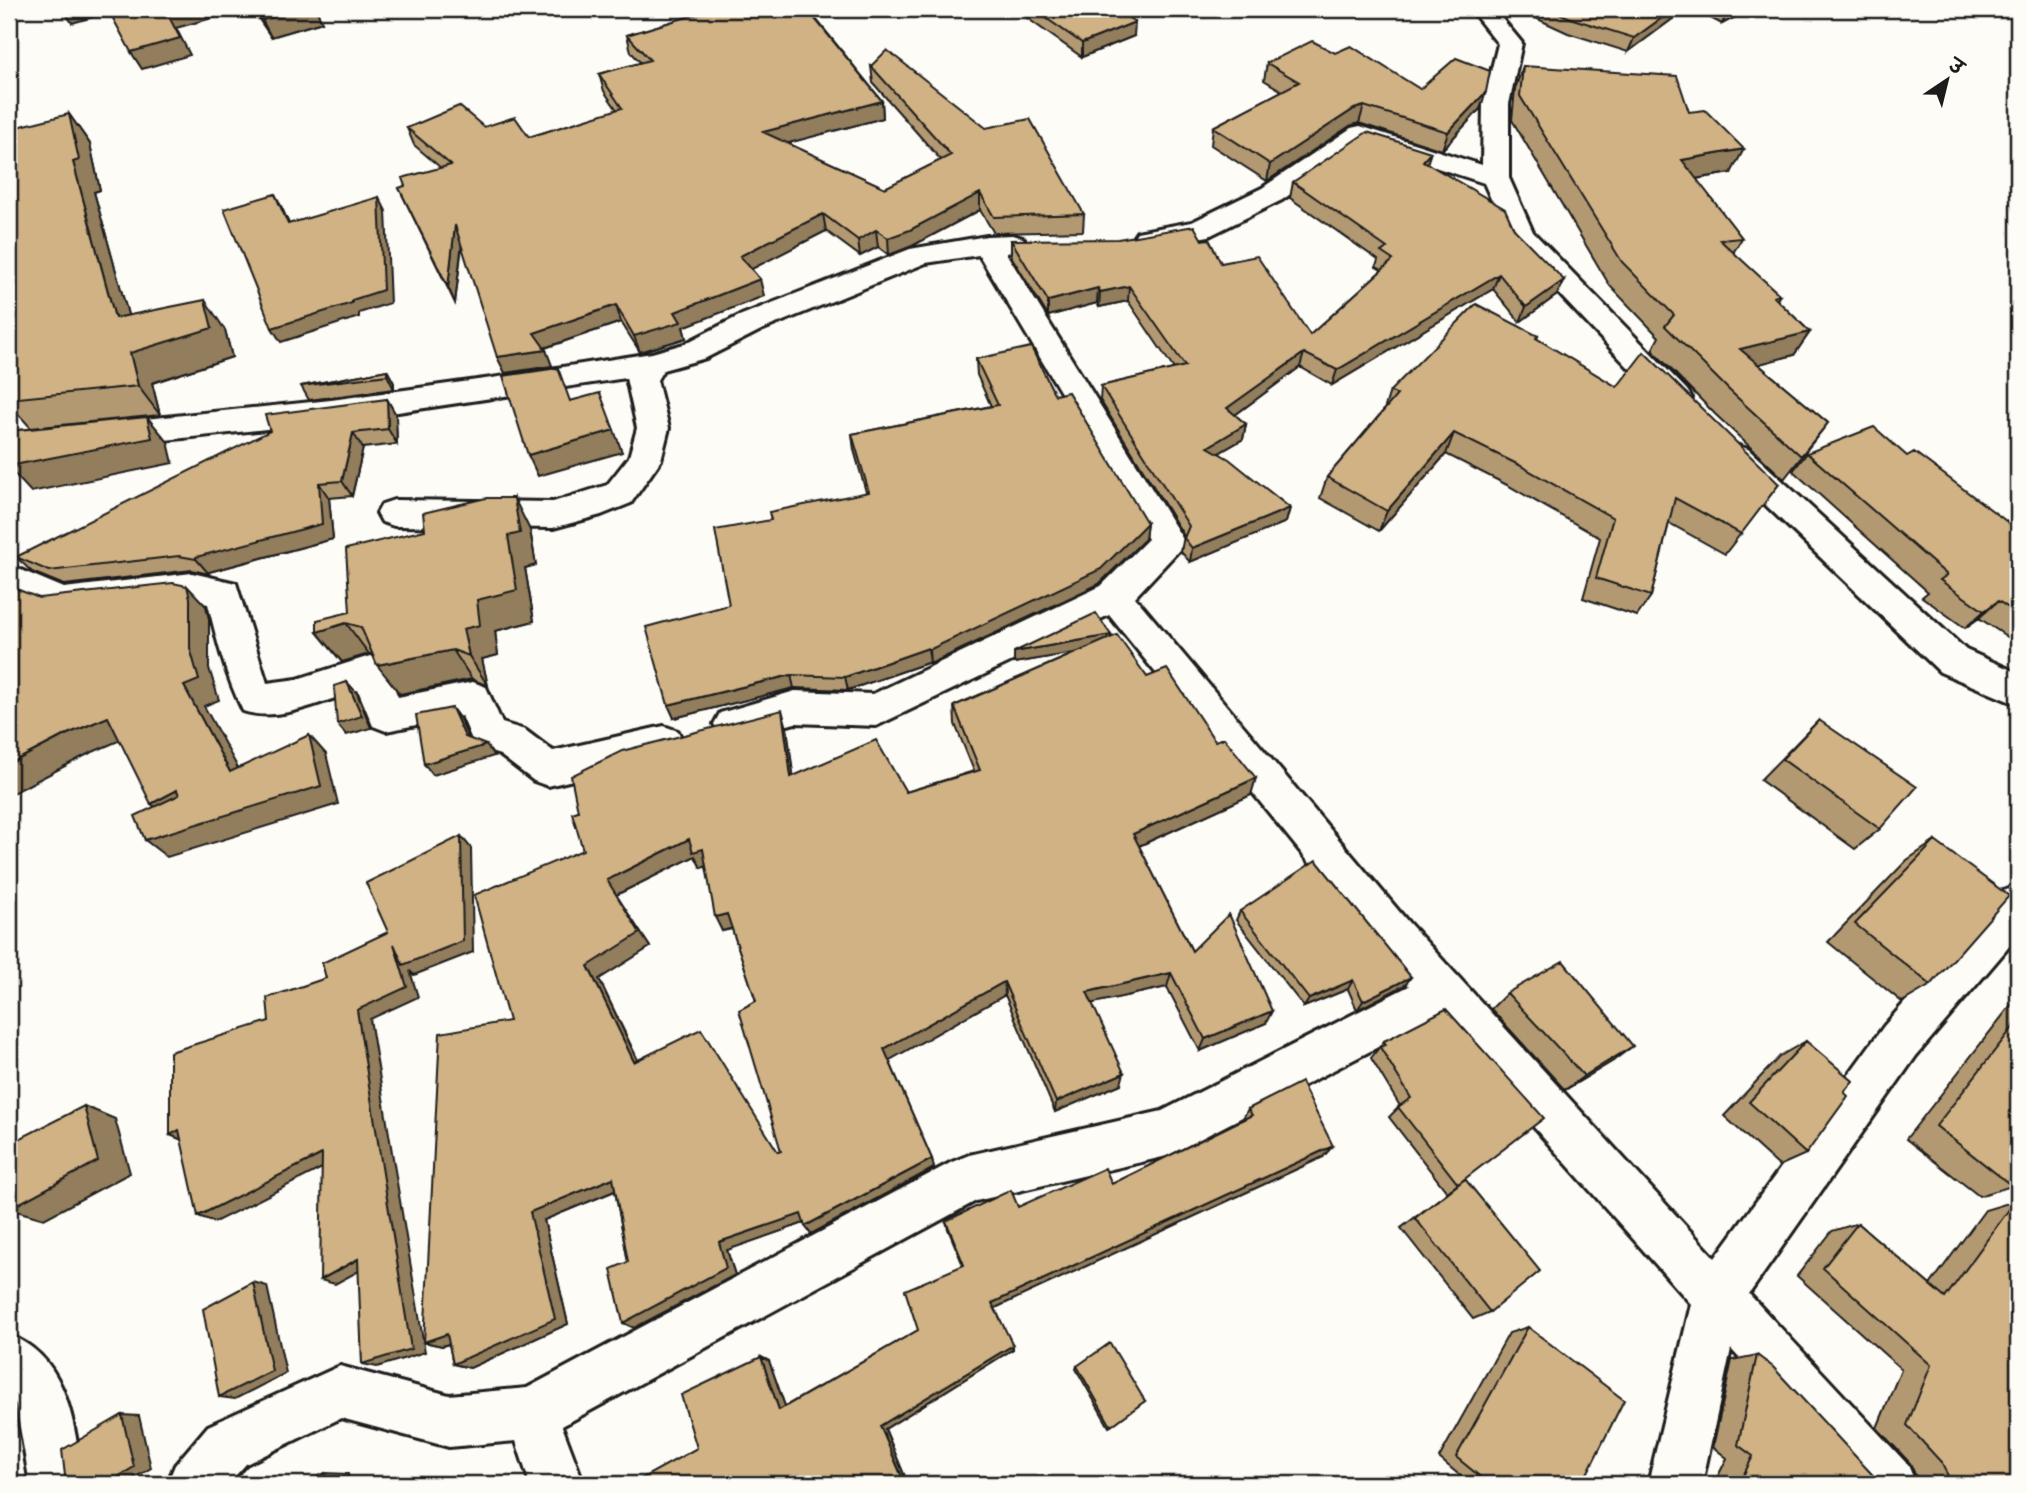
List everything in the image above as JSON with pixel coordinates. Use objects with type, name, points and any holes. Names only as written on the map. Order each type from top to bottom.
[{"type":"street","points":[[1482,9],[1510,43],[1496,104],[1495,178],[1520,236],[1702,424],[1953,661],[2018,690]]},
{"type":"street","points":[[1117,242],[1199,230],[1272,194],[1360,134],[1495,178]]},
{"type":"street","points":[[9,445],[313,415],[550,381],[652,363],[695,351],[750,323],[919,255],[987,245],[1039,244]]},
{"type":"street","points":[[9,579],[61,602],[192,587],[223,593],[244,672],[256,700],[297,694],[370,671],[386,715],[474,698],[489,736],[511,741],[548,769],[621,753],[795,707],[876,710],[1114,596],[1167,541],[1124,466],[1061,370],[987,245]]},
{"type":"street","points":[[394,513],[553,515],[589,506],[619,494],[645,460],[653,428],[641,379],[652,363]]},
{"type":"street","points":[[1114,596],[1393,936],[1553,1117],[1888,1484]]},
{"type":"street","points":[[1675,1484],[1718,1296],[1900,1041],[2018,905]]},
{"type":"street","points":[[194,1484],[228,1445],[340,1392],[449,1421],[532,1413],[969,1179],[1167,1133],[1443,991]]},
{"type":"street","points":[[9,1360],[39,1391],[57,1484]]},
{"type":"street","points":[[532,1413],[557,1484]]},
{"type":"building","points":[[108,9],[176,9],[166,11],[180,38],[131,52]]},
{"type":"building","points":[[255,9],[302,9],[262,20]]},
{"type":"building","points":[[714,9],[807,9],[882,101],[763,132],[885,188],[951,155],[871,66],[887,50],[986,128],[1030,119],[1084,214],[994,217],[980,193],[910,230],[888,238],[876,230],[858,240],[823,214],[740,256],[760,279],[675,312],[681,322],[634,336],[616,305],[534,333],[546,350],[497,357],[455,225],[448,287],[399,188],[405,186],[402,178],[451,165],[407,128],[459,106],[484,127],[515,117],[529,137],[622,108],[599,74],[650,60],[627,35]]},
{"type":"building","points":[[1033,9],[1115,9],[1135,22],[1082,43]]},
{"type":"building","points":[[1549,9],[1674,9],[1634,38]]},
{"type":"building","points":[[1312,41],[1335,53],[1351,46],[1420,89],[1456,58],[1490,71],[1486,92],[1448,132],[1364,106],[1354,109],[1270,164],[1213,127],[1299,82],[1267,63]]},
{"type":"building","points":[[1523,66],[1677,76],[1689,112],[1705,110],[1744,149],[1682,160],[1742,238],[1720,240],[1780,295],[1774,297],[1810,332],[1740,349],[1828,423],[1801,456],[1665,326],[1674,315],[1622,262],[1520,96]]},
{"type":"building","points":[[69,114],[79,160],[73,162],[115,318],[205,300],[212,328],[130,353],[138,386],[9,399],[9,129]]},
{"type":"building","points":[[1367,132],[1431,152],[1423,161],[1505,209],[1514,229],[1564,280],[1526,307],[1499,274],[1337,370],[1304,353],[1227,408],[1246,424],[1208,447],[1229,459],[1290,508],[1192,548],[1184,538],[1189,526],[1101,386],[1185,366],[1129,286],[1100,292],[1098,288],[1048,301],[1011,240],[1118,239],[1194,226],[1202,240],[1209,239],[1221,263],[1257,256],[1310,335],[1393,260],[1381,252],[1387,248],[1293,182]]},
{"type":"building","points":[[275,194],[288,224],[379,197],[383,290],[352,300],[352,303],[272,328],[224,209]]},
{"type":"building","points":[[1476,304],[1538,336],[1536,338],[1617,387],[1644,352],[1779,484],[1741,534],[1675,498],[1651,596],[1596,578],[1613,518],[1519,465],[1454,433],[1387,511],[1327,477],[1397,395],[1390,391]]},
{"type":"building","points":[[1031,347],[1055,395],[1068,392],[1147,523],[1101,569],[929,650],[928,648],[845,677],[791,675],[668,705],[646,627],[729,605],[715,530],[771,520],[769,512],[869,492],[852,434],[998,405],[976,359]]},
{"type":"building","points":[[558,368],[570,401],[600,393],[614,430],[528,455],[503,376]]},
{"type":"building","points":[[387,370],[387,375],[301,386],[356,376]]},
{"type":"building","points":[[387,399],[388,429],[353,433],[342,481],[319,483],[322,524],[196,559],[179,556],[49,571],[16,557],[270,431],[265,415]]},
{"type":"building","points":[[147,417],[152,438],[9,466],[9,431]]},
{"type":"building","points":[[1874,427],[1907,456],[1914,452],[2018,530],[2018,614],[1998,601],[1984,611],[1940,580],[1947,575],[1807,453]]},
{"type":"building","points":[[486,498],[514,498],[520,533],[508,536],[517,590],[477,600],[480,625],[463,629],[469,656],[453,650],[377,665],[361,627],[346,623],[317,632],[317,620],[350,612],[346,549],[425,530],[423,513]]},
{"type":"building","points":[[173,583],[187,586],[190,598],[190,648],[199,680],[184,686],[230,772],[309,735],[321,786],[145,840],[135,816],[179,795],[177,790],[151,804],[108,717],[65,735],[9,764],[9,586],[39,598]]},
{"type":"building","points":[[1096,613],[1111,635],[1014,652]]},
{"type":"building","points":[[1117,635],[1147,677],[1167,669],[1215,741],[1224,738],[1256,778],[1133,834],[1192,951],[1229,914],[1272,1011],[1205,1039],[1171,973],[1087,992],[1124,1073],[1056,1102],[1004,982],[884,1049],[932,1159],[805,1226],[801,1214],[719,1242],[726,1268],[623,1323],[611,1269],[628,1262],[613,1178],[530,1212],[555,1319],[453,1364],[447,1334],[424,1342],[440,1033],[509,1021],[474,895],[583,850],[572,813],[578,811],[571,776],[622,751],[782,710],[791,777],[876,740],[906,792],[980,770],[954,706]],"holes":[[[689,839],[693,852],[703,849],[715,917],[727,914],[756,1001],[739,1010],[781,1151],[778,1152],[701,1029],[634,1062],[588,966],[640,933],[607,880]]]},
{"type":"building","points":[[347,682],[362,716],[337,724],[334,686]]},
{"type":"building","points":[[452,708],[465,737],[486,745],[424,764],[416,715]]},
{"type":"building","points":[[1819,720],[1917,787],[1880,829],[1782,759]]},
{"type":"building","points":[[461,836],[463,941],[403,965],[394,944],[407,987],[357,1010],[411,1349],[362,1364],[358,1259],[320,1280],[322,1154],[198,1216],[179,1130],[170,1135],[170,1052],[269,1021],[267,998],[326,978],[322,963],[388,932],[366,883]]},
{"type":"building","points":[[1935,841],[2009,896],[1931,985],[1855,924]]},
{"type":"building","points":[[1316,860],[1411,977],[1363,1001],[1353,980],[1309,999],[1240,911]]},
{"type":"building","points":[[1563,961],[1633,1046],[1584,1076],[1507,993]]},
{"type":"building","points":[[1446,1009],[1544,1118],[1458,1184],[1398,1107],[1411,1098],[1380,1047],[1386,1045],[1384,1041]]},
{"type":"building","points":[[2018,1021],[2018,1177],[2012,1186],[1936,1126]]},
{"type":"building","points":[[1806,1041],[1853,1081],[1844,1092],[1848,1096],[1806,1154],[1749,1102]]},
{"type":"building","points":[[1301,1082],[1333,1146],[992,1303],[1013,1345],[880,1426],[905,1484],[632,1484],[697,1448],[681,1395],[761,1357],[779,1410],[918,1330],[905,1290],[964,1265],[946,1221],[1011,1190],[1018,1207],[1105,1168],[1112,1184],[1252,1115],[1248,1109]]},
{"type":"building","points":[[84,1106],[98,1161],[9,1209],[9,1144]]},
{"type":"building","points":[[1465,1179],[1540,1271],[1490,1312],[1415,1218]]},
{"type":"building","points":[[2015,1201],[2018,1203],[2018,1477],[2014,1484],[1956,1484],[1948,1476],[1941,1462],[1907,1425],[1931,1365],[1823,1268],[1858,1223],[1945,1298]]},
{"type":"building","points":[[253,1282],[272,1371],[219,1397],[203,1309]]},
{"type":"building","points":[[1528,1327],[1624,1400],[1582,1484],[1489,1484],[1456,1457]]},
{"type":"building","points":[[1110,1343],[1145,1401],[1111,1426],[1077,1366]]},
{"type":"building","points":[[1757,1355],[1773,1367],[1881,1484],[1739,1484],[1753,1456],[1738,1445]]},
{"type":"building","points":[[122,1415],[134,1467],[106,1484],[66,1484],[62,1450]]},
{"type":"building","points":[[325,1473],[327,1484],[302,1484]]}]
